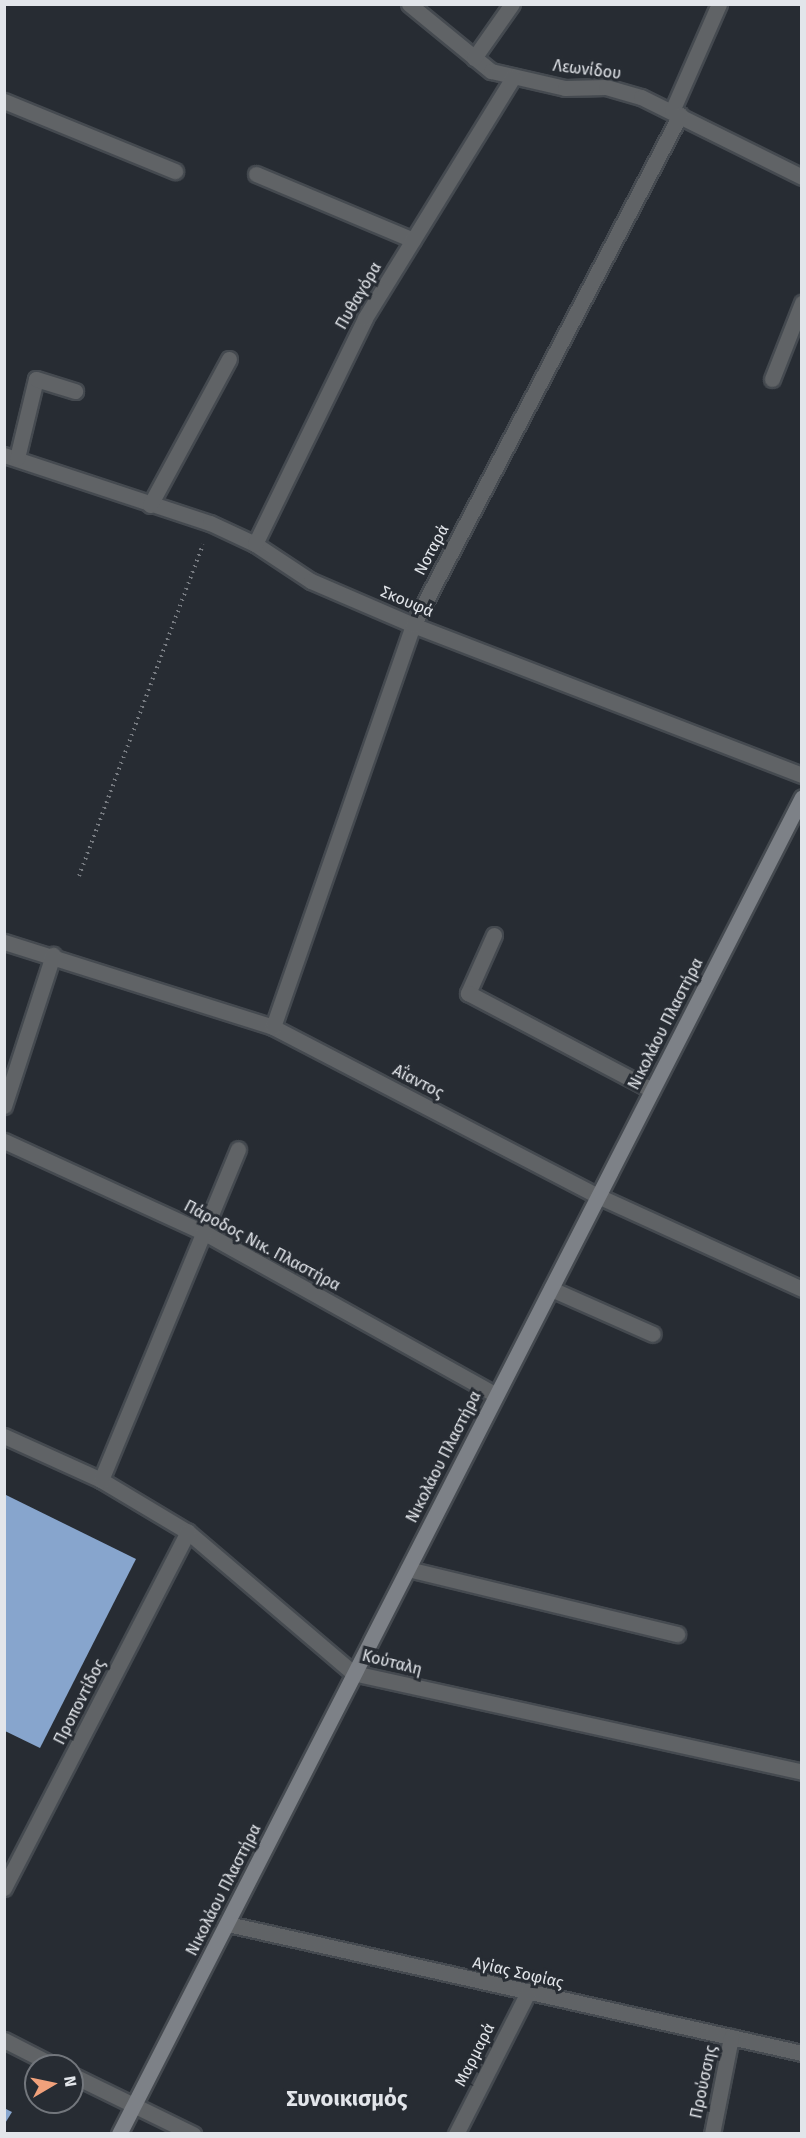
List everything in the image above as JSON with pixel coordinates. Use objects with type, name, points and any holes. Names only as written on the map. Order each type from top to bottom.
[{"type":"main road","name":"Νικολάου Πλαστήρα","points":[[120,2133],[801,797]]},
{"type":"street","name":"Λεωνίδου","points":[[409,4],[491,71],[565,88],[606,87],[676,113],[801,177]]},
{"type":"street","points":[[474,57],[512,4]]},
{"type":"street","name":"Νοταρά","points":[[273,1027],[413,625],[676,113],[718,4]]},
{"type":"street","name":"Πυθαγόρα","points":[[255,543],[365,318],[513,77]]},
{"type":"street","points":[[4,101],[175,171]]},
{"type":"street","points":[[256,174],[413,240]]},
{"type":"street","points":[[772,379],[801,303]]},
{"type":"street","points":[[150,505],[229,359]]},
{"type":"street","points":[[11,456],[36,379],[75,391]]},
{"type":"street","name":"Σκουφά","points":[[11,456],[150,505],[210,523],[255,543],[311,581],[413,625],[801,775]]},
{"type":"street","points":[[494,935],[468,993],[652,1090]]},
{"type":"street","name":"Αΐαντος","points":[[4,942],[53,955],[273,1027],[598,1196],[801,1289]]},
{"type":"street","points":[[4,1106],[53,955]]},
{"type":"street","name":"Πάροδος Νικ. Πλαστήρα","points":[[4,1141],[205,1233],[496,1395]]},
{"type":"street","points":[[101,1480],[238,1149]]},
{"type":"street","points":[[551,1289],[653,1334]]},
{"type":"street","name":"Κούταλη","points":[[4,1436],[101,1480],[188,1532],[353,1673],[801,1772]]},
{"type":"street","name":"Προποντίδος","points":[[4,1888],[188,1532]]},
{"type":"street","points":[[408,1569],[677,1634]]},
{"type":"street","name":"Αγίας Σοφίας","points":[[228,1924],[527,1994],[801,2053]]},
{"type":"street","name":"Μαρμαρά","points":[[456,2133],[527,1994]]},
{"type":"street","name":"Προύσσης","points":[[712,2133],[731,2037]]},
{"type":"street","points":[[4,2040],[31,2054]]},
{"type":"street","points":[[84,2081],[193,2133]]},
{"type":"path","points":[[79,876],[210,523]]},
{"type":"building","points":[[4,1494],[136,1559],[40,1748],[5,1731]]},
{"type":"building","points":[[4,2108],[12,2112],[4,2125]]},
{"type":"district","name":"Συνοικισμός","points":[[347,2099]]}]
